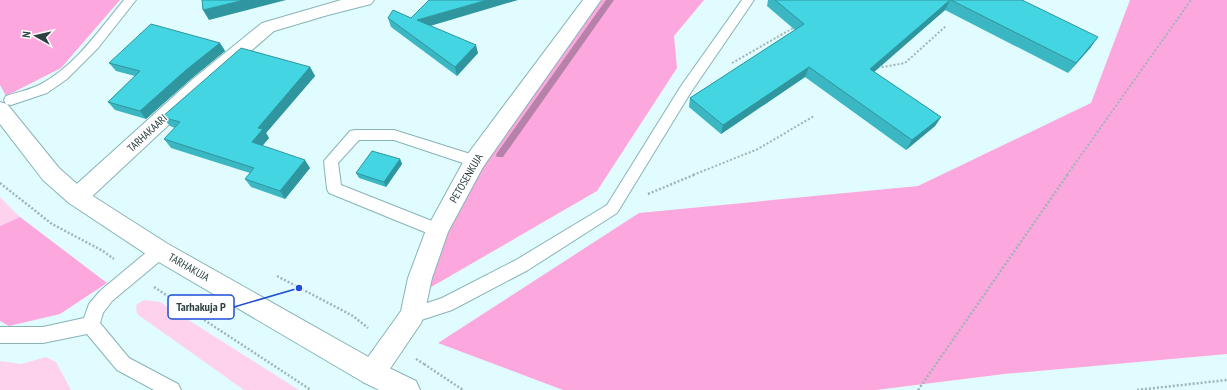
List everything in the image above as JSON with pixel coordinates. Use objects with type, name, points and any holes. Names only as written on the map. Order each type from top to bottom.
[{"type":"street","name":"TARHAKAARI","points":[[77,197],[200,84],[268,27],[324,10],[365,0]]},
{"type":"street","name":"PETOSENKUJA","points":[[372,372],[412,314],[420,278],[437,230],[475,161],[592,0]]},
{"type":"street","name":"TARHAKUJA","points":[[6,105],[51,174],[77,197],[160,250],[372,372],[407,390]]},
{"type":"lane","points":[[6,105],[50,86],[68,72],[88,51],[130,0]]},
{"type":"lane","points":[[412,314],[453,302],[522,265],[612,209],[686,89],[748,0]]},
{"type":"lane","points":[[437,230],[334,190],[331,161],[355,135],[394,135],[475,161]]},
{"type":"lane","points":[[160,250],[106,296],[95,310],[91,325],[122,364],[172,390]]},
{"type":"lane","points":[[0,335],[43,335],[91,325]]},
{"type":"path","points":[[918,390],[1105,120],[1191,0]]},
{"type":"path","points":[[727,66],[796,26]]},
{"type":"path","points":[[876,65],[883,67],[905,63],[946,26]]},
{"type":"path","points":[[612,209],[758,149],[814,116]]},
{"type":"path","points":[[277,276],[353,316],[390,345],[424,364]]},
{"type":"path","points":[[1137,390],[1227,380]]},
{"type":"shaded area","points":[[0,0],[120,0],[61,68],[6,96],[0,85]]},
{"type":"shaded area","points":[[598,0],[704,0],[674,36],[677,68],[597,191],[414,297],[477,171]]},
{"type":"shaded area","points":[[1130,0],[1227,0],[1227,354],[1004,374],[876,390],[563,390],[438,343],[639,213],[918,186],[1091,103]]},
{"type":"shaded area","points":[[0,197],[20,217],[0,226]]},
{"type":"shaded area","points":[[20,217],[107,283],[60,314],[9,326],[0,321],[0,226]]},
{"type":"shaded area","points":[[144,300],[160,302],[299,390],[244,390],[137,314],[136,305]]},
{"type":"shaded area","points":[[46,357],[56,362],[71,390],[0,390],[0,361],[21,364]]},
{"type":"building","points":[[202,0],[244,0],[203,10]]},
{"type":"building","points":[[429,0],[487,0],[417,20],[476,45],[455,67],[388,18],[393,10],[411,18]]},
{"type":"building","points":[[775,0],[950,0],[870,69],[941,117],[912,140],[809,67],[723,125],[690,98],[804,24]]},
{"type":"building","points":[[951,0],[1022,0],[1098,37],[1076,63]]},
{"type":"building","points":[[151,24],[220,43],[186,70],[140,111],[108,102],[140,71],[109,63]]},
{"type":"building","points":[[241,48],[310,67],[258,128],[263,129],[252,142],[305,160],[280,191],[245,179],[254,168],[164,139],[180,122],[162,117]]},
{"type":"building","points":[[372,151],[400,159],[384,182],[356,173]]},
{"type":"waterway","points":[[500,155],[610,0]]},
{"type":"place","name":"Tarhakuja P","points":[[299,288]]}]
